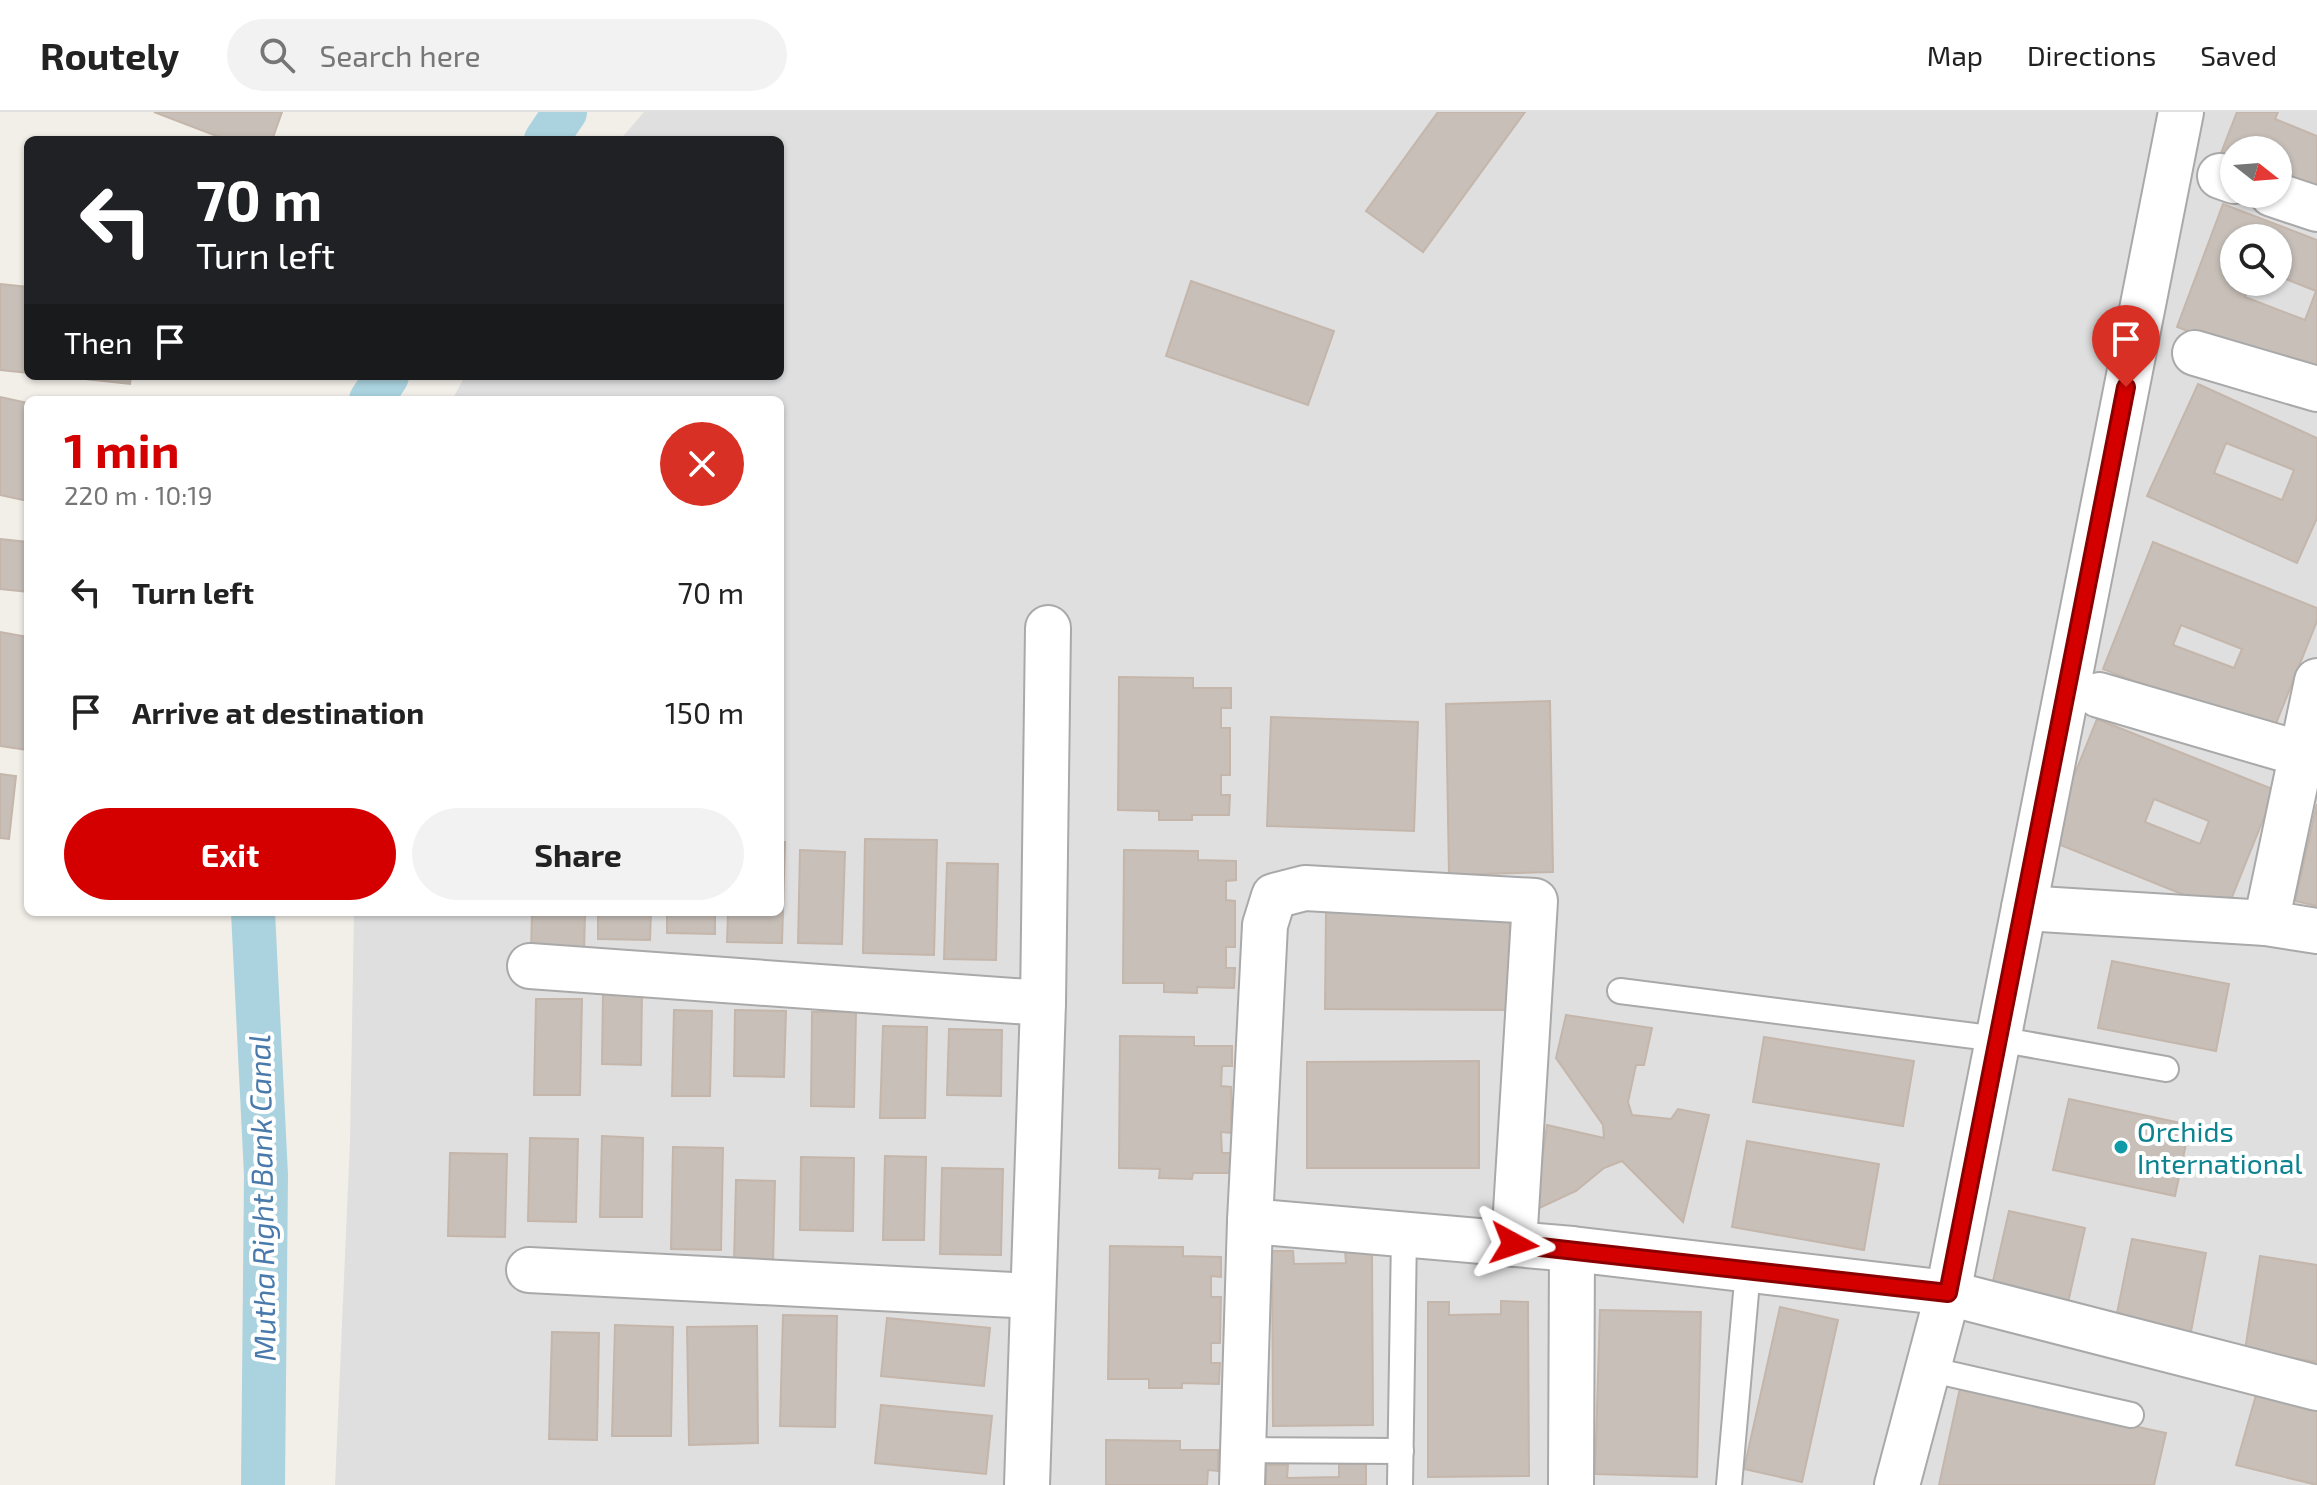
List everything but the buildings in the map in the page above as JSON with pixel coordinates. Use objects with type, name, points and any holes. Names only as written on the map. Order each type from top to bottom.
[{"type":"street","points":[[1897,1485],[1948,1293],[2181,112]]},
{"type":"street","points":[[2292,201],[2317,209]]},
{"type":"street","points":[[2195,353],[2317,389]]},
{"type":"street","points":[[1027,1485],[1043,1003],[1048,628]]},
{"type":"street","points":[[2099,695],[2311,716],[2266,923]]},
{"type":"street","points":[[1243,1467],[1250,1221],[1265,925],[1274,896],[1305,888],[1535,901],[1514,1244]]},
{"type":"street","points":[[2024,908],[2266,923],[2317,931]]},
{"type":"street","points":[[530,966],[1043,1003]]},
{"type":"street","points":[[1250,1221],[1572,1249],[1948,1293],[2317,1388]]},
{"type":"street","points":[[1571,1485],[1572,1249]]},
{"type":"street","points":[[529,1270],[1033,1296]]},
{"type":"lane","points":[[1620,991],[1998,1039],[2166,1069]]},
{"type":"lane","points":[[1400,1485],[1404,1235]]},
{"type":"lane","points":[[1729,1485],[1748,1270]]},
{"type":"lane","points":[[1928,1369],[2131,1415]]},
{"type":"lane","points":[[1243,1467],[1401,1451]]},
{"type":"shaded area","points":[[644,112],[2317,112],[2317,1485],[335,1485],[350,1141],[354,916],[784,916],[784,396],[454,396],[463,380],[784,380],[784,136],[623,136]]},
{"type":"waterway","name":"Mutha Right Bank Canal","points":[[549,136],[565,112]]},
{"type":"waterway","name":"Mutha Right Bank Canal","points":[[374,396],[384,380]]},
{"type":"waterway","name":"Mutha Right Bank Canal","points":[[253,916],[266,1175],[263,1485]]},
{"type":"place","name":"Orchids International","points":[[2121,1147]]},
{"type":"route","points":[[1514,1244],[1948,1293],[2126,387]]}]
